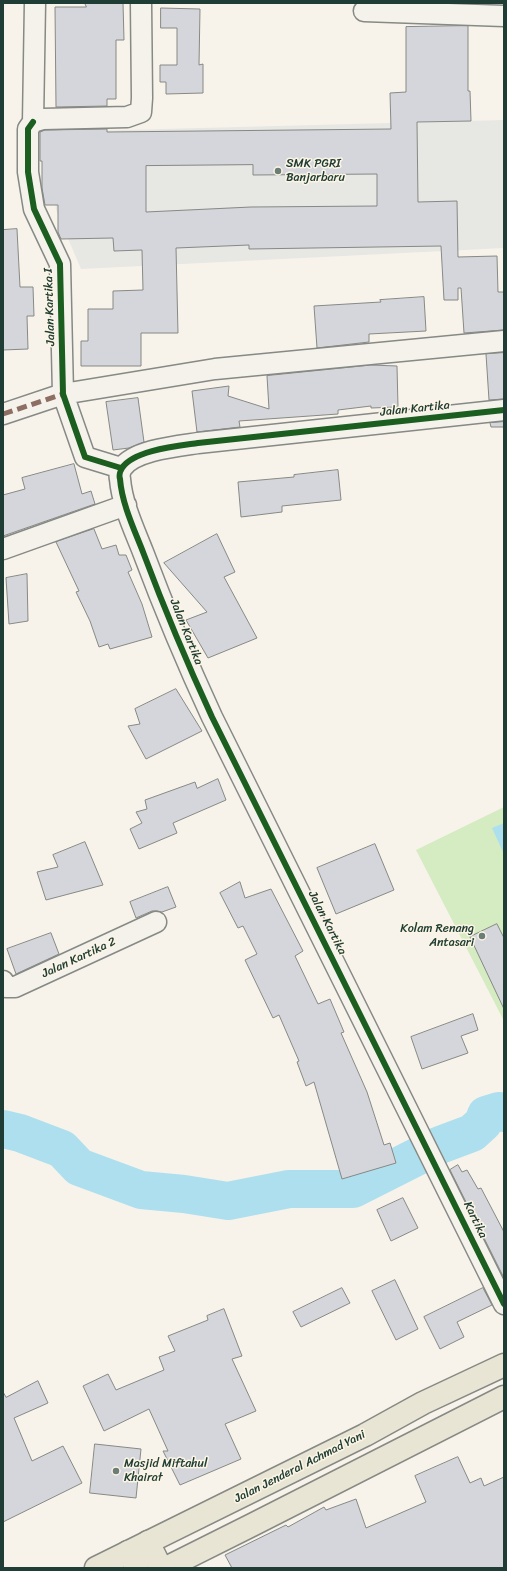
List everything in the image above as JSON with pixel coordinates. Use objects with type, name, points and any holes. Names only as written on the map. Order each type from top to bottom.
[{"type":"main road","name":"Jalan Jenderal Achmad Yani","points":[[96,1568],[132,1560],[148,1542],[365,1435],[423,1403],[504,1365]]},
{"type":"main road","points":[[166,1568],[504,1397]]},
{"type":"main road","points":[[148,1542],[161,1568]]},
{"type":"street","name":"Jalan Kartika I","points":[[35,3],[33,122],[28,129],[28,172],[34,209],[60,264],[63,394],[85,457],[121,468]]},
{"type":"street","points":[[33,122],[43,119],[127,118],[141,112],[141,3]]},
{"type":"street","points":[[364,11],[504,16]]},
{"type":"street","points":[[3,414],[63,394],[215,369],[504,341]]},
{"type":"street","name":"Jalan Kartika","points":[[429,1153],[212,718],[185,658],[126,505],[119,478],[121,468],[127,462],[143,453],[198,443],[504,410]]},
{"type":"street","points":[[3,549],[126,505]]},
{"type":"street","name":"Jalan Kartika 2","points":[[3,981],[6,987],[16,987],[156,922]]},
{"type":"street","name":"Kartika","points":[[429,1153],[504,1304]]},
{"type":"shaded area","name":"SMK PGRI Banjarbaru","points":[[504,120],[504,248],[81,269],[56,210],[49,132]]},
{"type":"green space","name":"Kolam Renang Antasari","points":[[504,807],[504,1021],[416,850]]},
{"type":"water","points":[[504,823],[504,854],[492,828]]},
{"type":"building","points":[[85,3],[123,3],[124,40],[116,40],[116,99],[107,99],[107,106],[56,107],[55,7],[86,7]]},
{"type":"building","points":[[161,8],[200,9],[199,65],[203,64],[203,93],[166,94],[166,82],[160,82],[160,65],[177,65],[177,28],[161,28]]},
{"type":"building","name":"SMK PGRI Banjarbaru","points":[[468,26],[468,91],[470,91],[471,121],[417,122],[418,202],[457,201],[458,257],[497,256],[498,292],[504,292],[504,330],[464,333],[461,288],[458,288],[458,300],[444,300],[441,246],[249,249],[249,245],[176,248],[178,333],[141,333],[141,366],[81,366],[81,341],[88,341],[88,309],[113,309],[113,291],[143,290],[142,250],[114,251],[113,238],[61,239],[58,232],[58,205],[45,205],[42,188],[42,161],[40,161],[40,132],[45,130],[107,129],[107,132],[391,129],[390,93],[406,92],[406,27]],"holes":[[[253,165],[253,175],[377,174],[377,206],[251,207],[146,212],[146,166]]]},
{"type":"building","points":[[17,229],[20,287],[33,287],[34,316],[27,316],[28,349],[3,350],[3,230]]},
{"type":"building","points":[[424,297],[426,331],[369,334],[369,342],[317,348],[314,306],[381,302],[380,300]]},
{"type":"building","points":[[504,353],[504,399],[489,400],[486,354]]},
{"type":"building","points":[[371,365],[397,366],[398,407],[371,408],[371,406],[338,410],[338,414],[239,421],[240,427],[197,432],[192,391],[229,386],[228,396],[269,409],[267,376]]},
{"type":"building","points":[[138,398],[144,442],[129,448],[113,450],[106,402]]},
{"type":"building","points":[[504,422],[504,427],[491,427],[490,423]]},
{"type":"building","points":[[74,464],[82,494],[91,491],[95,504],[3,536],[3,495],[25,489],[22,478]]},
{"type":"building","points":[[338,470],[341,500],[282,506],[282,512],[241,517],[238,482],[294,477],[294,475]]},
{"type":"building","points":[[94,529],[102,549],[116,545],[119,555],[126,555],[132,570],[128,572],[142,604],[152,637],[110,649],[108,644],[99,647],[90,621],[76,592],[79,591],[56,542]]},
{"type":"building","points":[[217,534],[235,572],[224,577],[257,638],[208,658],[186,620],[207,612],[164,563]]},
{"type":"building","points":[[27,574],[28,621],[9,624],[6,578]]},
{"type":"building","points":[[176,689],[202,731],[146,759],[128,726],[140,724],[135,709]]},
{"type":"building","points":[[218,779],[226,800],[173,823],[177,833],[139,849],[130,829],[142,823],[136,812],[147,809],[145,800],[195,782],[197,788]]},
{"type":"building","points":[[85,842],[103,885],[46,900],[37,872],[58,867],[53,855]]},
{"type":"building","points":[[375,844],[394,890],[336,914],[317,868]]},
{"type":"building","points":[[240,882],[245,898],[271,889],[303,951],[295,956],[318,1004],[330,999],[344,1032],[341,1033],[367,1092],[384,1145],[390,1143],[396,1163],[342,1179],[314,1082],[306,1086],[297,1062],[299,1061],[279,1015],[273,1018],[245,960],[257,954],[243,926],[238,928],[220,893]]},
{"type":"building","points":[[168,887],[176,907],[162,912],[152,911],[136,918],[130,902]]},
{"type":"building","points":[[497,924],[504,938],[504,1009],[470,937]]},
{"type":"building","points":[[51,933],[59,954],[16,974],[7,949]]},
{"type":"building","points":[[473,1014],[478,1030],[461,1036],[468,1053],[422,1069],[411,1037]]},
{"type":"building","points":[[458,1165],[462,1172],[467,1170],[478,1189],[481,1188],[504,1232],[504,1278],[450,1170]]},
{"type":"building","points":[[403,1198],[418,1228],[391,1241],[377,1210]]},
{"type":"building","points":[[395,1280],[418,1329],[396,1340],[372,1291]]},
{"type":"building","points":[[342,1288],[350,1303],[301,1327],[293,1312]]},
{"type":"building","points":[[483,1288],[492,1305],[457,1322],[464,1337],[440,1349],[424,1317]]},
{"type":"building","points":[[224,1309],[242,1356],[232,1359],[256,1411],[225,1424],[241,1459],[180,1485],[163,1451],[168,1451],[149,1409],[104,1431],[83,1386],[108,1374],[116,1390],[164,1370],[159,1357],[175,1351],[168,1336],[208,1320],[207,1316]]},
{"type":"building","points":[[38,1381],[48,1403],[14,1418],[32,1461],[63,1446],[82,1483],[3,1522],[3,1392],[6,1397]]},
{"type":"building","name":"Masjid Miftahul Khairat","points":[[95,1444],[141,1449],[136,1498],[90,1493]]},
{"type":"building","points":[[458,1457],[470,1483],[481,1478],[484,1486],[504,1477],[504,1568],[232,1568],[225,1555],[286,1525],[288,1527],[324,1507],[326,1510],[356,1499],[366,1528],[426,1502],[415,1476]]},
{"type":"waterway","points":[[3,1129],[20,1133],[62,1149],[79,1167],[141,1190],[184,1194],[228,1201],[289,1189],[353,1189],[440,1145],[472,1133],[483,1123],[486,1115],[499,1111],[504,1113]]},
{"type":"marked path","points":[[3,414],[63,394]]},
{"type":"cycle path","points":[[33,122],[28,129],[28,172],[34,209],[60,264],[63,394],[85,457],[121,468]]},
{"type":"cycle path","points":[[504,410],[168,447],[136,457],[128,462],[120,472],[123,498],[132,525],[176,635],[212,717],[504,1304]]},
{"type":"place","name":"SMK PGRI Banjarbaru","points":[[278,171]]},
{"type":"place","name":"Kolam Renang Antasari","points":[[482,936]]},
{"type":"place","name":"Masjid Miftahul Khairat","points":[[116,1471]]}]
